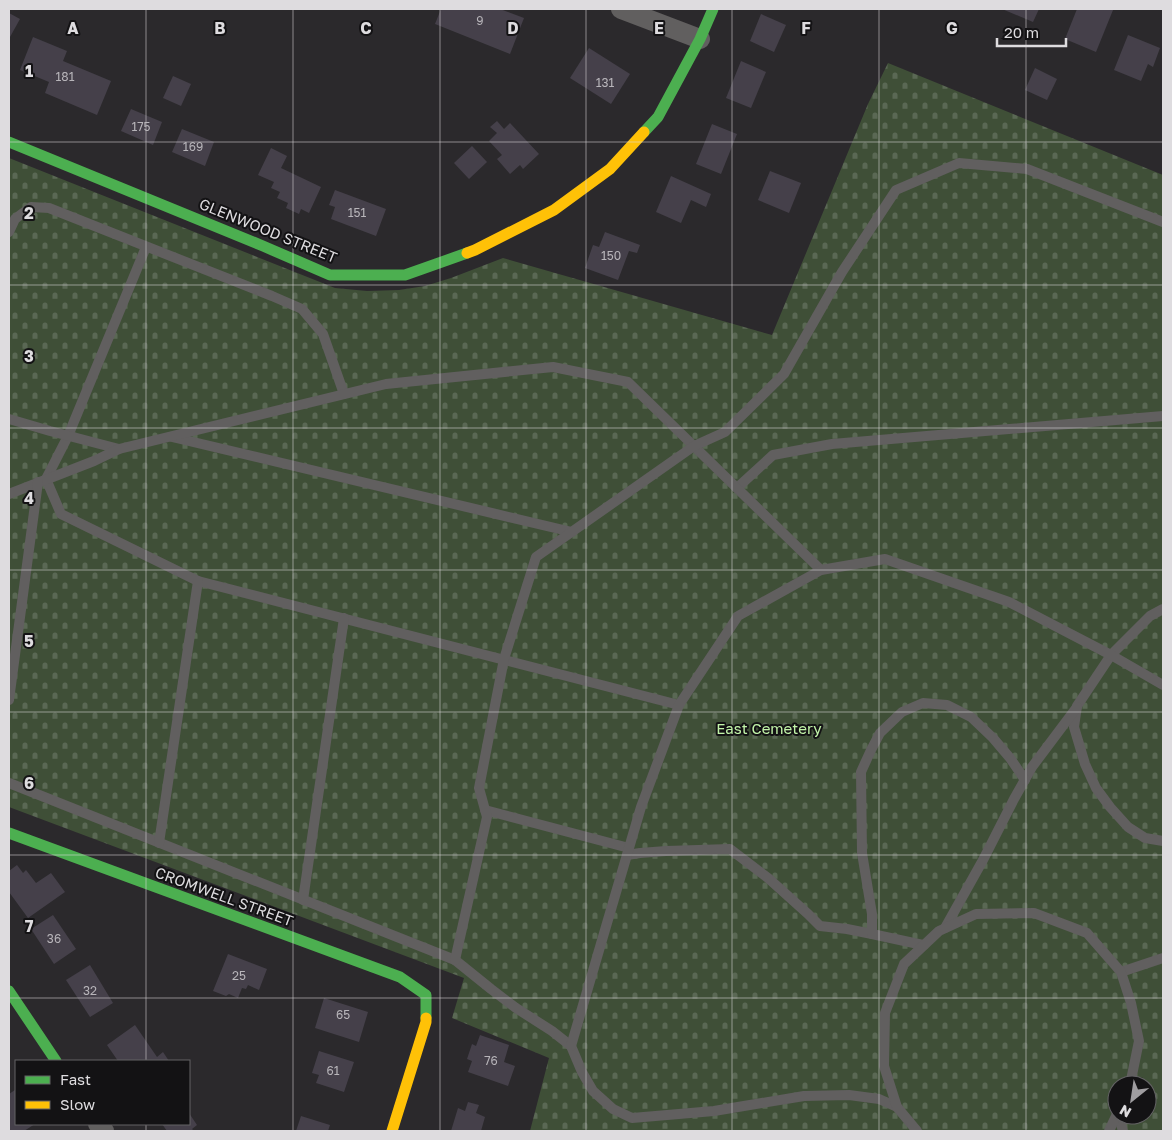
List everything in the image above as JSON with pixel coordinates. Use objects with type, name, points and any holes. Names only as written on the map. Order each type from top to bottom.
[{"type":"street","points":[[621,9],[700,39]]},
{"type":"street","name":"GLENWOOD STREET","points":[[9,142],[330,275],[404,275],[475,250],[554,210],[610,169],[658,117],[700,39],[713,9]]},
{"type":"street","name":"CROMWELL STREET","points":[[9,834],[400,977],[426,995],[426,1022],[392,1131]]},
{"type":"street","points":[[9,991],[55,1060]]},
{"type":"lane","points":[[455,960],[487,817],[479,788],[504,659],[536,557],[694,446],[725,432],[784,374],[842,272],[896,190],[959,163],[1028,169],[1163,222]]},
{"type":"lane","points":[[9,232],[15,219],[31,207],[49,208],[302,309],[323,334],[344,394]]},
{"type":"lane","points":[[9,700],[42,481],[68,436],[146,246]]},
{"type":"lane","points":[[9,494],[94,461],[119,449],[386,384],[553,367],[628,382],[822,570]]},
{"type":"lane","points":[[737,488],[773,455],[832,444],[1163,416]]},
{"type":"lane","points":[[9,419],[119,449]]},
{"type":"lane","points":[[170,436],[572,532]]},
{"type":"lane","points":[[42,481],[61,514],[198,581],[679,705]]},
{"type":"lane","points":[[571,1046],[641,807],[679,705],[738,616],[822,570],[885,559],[1009,602],[1111,655],[1163,685]]},
{"type":"lane","points":[[159,843],[198,581]]},
{"type":"lane","points":[[945,929],[1032,767],[1077,706],[1111,655],[1150,616],[1163,609]]},
{"type":"lane","points":[[303,900],[344,618]]},
{"type":"lane","points":[[872,934],[872,914],[862,853],[861,772],[880,733],[902,712],[923,703],[947,705],[971,717],[993,738],[1025,780]]},
{"type":"lane","points":[[1077,706],[1074,727],[1085,764],[1096,788],[1128,827],[1145,838],[1163,841]]},
{"type":"lane","points":[[9,783],[455,960],[490,989],[571,1046],[582,1072],[593,1091],[613,1109],[632,1118],[714,1111],[804,1096],[849,1095],[879,1099],[897,1107]]},
{"type":"lane","points":[[485,810],[640,853],[730,849],[768,878],[820,926],[847,929],[924,945]]},
{"type":"lane","points":[[917,1131],[897,1107],[884,1066],[885,1013],[904,964],[939,931],[976,914],[1034,913],[1088,933],[1121,972],[1131,1004],[1139,1042],[1132,1075]]},
{"type":"lane","points":[[1121,972],[1163,958]]},
{"type":"green space","name":"East Cemetery","points":[[888,63],[1163,175],[1163,1131],[530,1131],[549,1058],[452,1018],[464,978],[9,807],[9,158],[335,288],[367,291],[399,290],[425,286],[503,258],[772,335],[868,104]]},
{"type":"building","points":[[441,9],[500,9],[524,18],[510,54],[435,24]]},
{"type":"building","points":[[1002,9],[1039,9],[1033,22]]},
{"type":"building","points":[[1077,9],[1113,10],[1096,52],[1065,39]]},
{"type":"building","points":[[9,13],[20,19],[10,37],[9,37]]},
{"type":"building","points":[[761,14],[786,25],[774,52],[750,41]]},
{"type":"building","points":[[1128,35],[1160,48],[1153,67],[1148,64],[1141,81],[1114,70]]},
{"type":"building","points":[[33,37],[67,51],[63,61],[111,81],[97,115],[45,93],[49,82],[20,70]]},
{"type":"building","points":[[589,48],[630,74],[611,104],[570,78]]},
{"type":"building","points":[[741,61],[766,72],[751,108],[726,98]]},
{"type":"building","points":[[1035,68],[1057,79],[1047,100],[1025,90]]},
{"type":"building","points":[[173,76],[191,84],[181,106],[163,98]]},
{"type":"building","points":[[131,109],[162,122],[153,145],[121,131]]},
{"type":"building","points":[[497,121],[504,129],[510,123],[539,154],[523,169],[520,165],[510,174],[497,159],[502,155],[489,141],[497,133],[490,127]]},
{"type":"building","points":[[712,124],[737,134],[721,174],[696,164]]},
{"type":"building","points":[[182,129],[214,142],[205,166],[172,152]]},
{"type":"building","points":[[472,146],[487,162],[469,179],[454,163]]},
{"type":"building","points":[[271,148],[287,156],[281,168],[321,187],[309,213],[301,209],[299,214],[286,208],[288,203],[277,198],[280,192],[271,188],[274,182],[258,175]]},
{"type":"building","points":[[770,171],[801,183],[789,213],[758,200]]},
{"type":"building","points":[[671,176],[711,194],[706,207],[691,200],[681,223],[656,212]]},
{"type":"building","points":[[335,190],[386,209],[376,236],[331,219],[335,207],[329,205]]},
{"type":"building","points":[[605,232],[640,245],[637,253],[629,251],[618,280],[585,268],[593,245],[599,247]]},
{"type":"building","points":[[17,865],[23,873],[26,870],[36,883],[51,873],[65,892],[28,918],[9,892],[9,871]]},
{"type":"building","points":[[53,915],[76,949],[54,964],[31,929]]},
{"type":"building","points":[[228,954],[267,969],[259,990],[248,985],[246,989],[242,988],[238,998],[213,991]]},
{"type":"building","points":[[90,965],[113,1003],[90,1017],[66,980]]},
{"type":"building","points":[[324,998],[368,1012],[359,1042],[315,1028]]},
{"type":"building","points":[[135,1025],[157,1057],[163,1052],[168,1060],[117,1060],[107,1045]]},
{"type":"building","points":[[480,1035],[509,1045],[504,1062],[515,1066],[508,1086],[468,1072],[472,1061],[467,1059],[472,1044],[476,1046]]},
{"type":"building","points":[[319,1051],[354,1062],[344,1092],[316,1083],[319,1075],[312,1073]]},
{"type":"building","points":[[15,1090],[15,1125],[33,1125],[24,1131],[9,1131],[9,1094]]},
{"type":"building","points":[[468,1102],[479,1105],[476,1113],[485,1117],[481,1131],[451,1131],[458,1108],[465,1111]]},
{"type":"building","points":[[190,1114],[197,1125],[192,1129],[194,1131],[167,1131],[163,1125],[190,1125]]},
{"type":"building","points":[[301,1116],[330,1125],[328,1131],[296,1131]]},
{"type":"traffic: fast","points":[[644,132],[658,117],[700,39],[713,9]]},
{"type":"traffic: fast","points":[[9,142],[330,275],[405,275],[467,253]]},
{"type":"traffic: fast","points":[[9,833],[400,977],[426,995],[426,1018]]},
{"type":"traffic: fast","points":[[9,991],[55,1060]]},
{"type":"traffic: slow","points":[[467,253],[554,210],[610,169],[644,132]]},
{"type":"traffic: slow","points":[[392,1131],[426,1018]]}]
